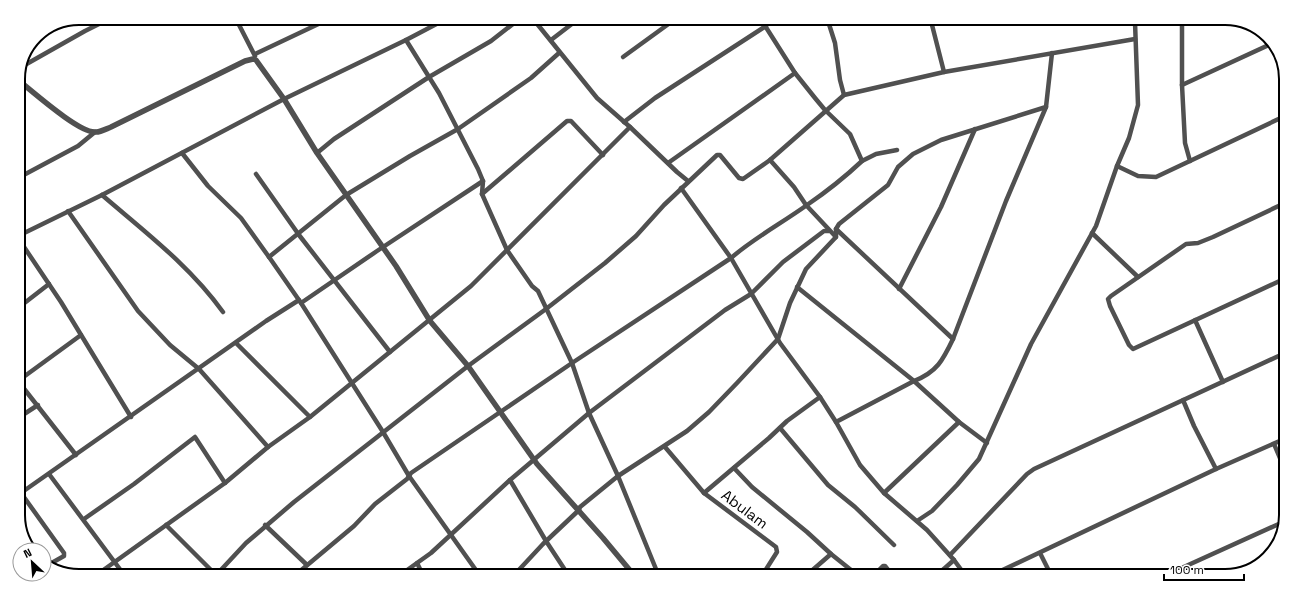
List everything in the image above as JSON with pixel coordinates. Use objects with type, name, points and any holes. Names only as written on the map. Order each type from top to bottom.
[{"type":"street","points":[[28,63],[97,25]]},
{"type":"street","points":[[239,25],[255,54],[256,60],[284,99],[346,195],[383,247],[430,321],[468,366],[499,412],[534,459],[629,569]]},
{"type":"street","points":[[255,54],[315,25]]},
{"type":"street","points":[[25,233],[284,99],[436,25]]},
{"type":"street","points":[[318,153],[334,139],[429,77],[491,41],[512,25]]},
{"type":"street","points":[[538,25],[551,40],[559,53],[597,98],[688,181]]},
{"type":"street","points":[[551,40],[571,25]]},
{"type":"street","points":[[624,57],[667,25]]},
{"type":"street","points":[[829,25],[844,95]]},
{"type":"street","points":[[932,25],[944,72]]},
{"type":"street","points":[[918,521],[932,511],[979,459],[1031,344],[1096,226],[1117,166],[1129,138],[1138,105],[1134,25]]},
{"type":"street","points":[[1182,25],[1182,85],[1185,143],[1190,160]]},
{"type":"street","points":[[624,122],[667,90],[766,26],[795,73],[825,110],[850,134],[862,161]]},
{"type":"street","points":[[222,569],[265,525],[468,366],[546,309],[605,263],[636,236],[688,181],[717,155],[720,155],[739,178],[744,179],[770,160],[825,110],[844,95],[944,72],[1135,39]]},
{"type":"street","points":[[406,40],[458,129],[483,181],[482,194],[507,250],[532,286],[538,291],[572,363],[589,413],[618,476],[656,569]]},
{"type":"street","points":[[1182,85],[1267,46]]},
{"type":"street","points":[[269,258],[346,195],[458,129],[531,78],[559,53]]},
{"type":"street","points":[[836,422],[926,376],[945,357],[1006,201],[1046,107],[1052,53]]},
{"type":"street","points":[[25,174],[78,146],[95,132],[111,127],[245,61],[253,59],[256,60]]},
{"type":"street","points":[[668,163],[795,73]]},
{"type":"street","points":[[25,86],[73,124],[88,131],[95,132]]},
{"type":"street","points":[[520,569],[546,541],[579,510],[580,506],[618,476],[687,432],[709,412],[778,339],[797,287],[806,269],[836,237],[836,229],[839,224],[888,185],[898,167],[913,154],[941,140],[1046,107]]},
{"type":"street","points":[[1117,166],[1138,176],[1156,177],[1279,119]]},
{"type":"street","points":[[482,194],[567,121],[571,121],[603,156]]},
{"type":"street","points":[[105,569],[225,483],[268,447],[310,417],[430,321],[471,286],[603,156],[630,127]]},
{"type":"street","points":[[899,289],[941,207],[975,129]]},
{"type":"street","points":[[302,569],[354,526],[375,504],[409,476],[499,412],[730,258],[744,246],[806,206],[862,161],[876,154],[897,150]]},
{"type":"street","points":[[182,153],[208,186],[241,218],[300,301],[409,476],[475,569]]},
{"type":"street","points":[[770,160],[794,187],[806,206],[836,237]]},
{"type":"street","points":[[256,174],[299,235],[390,352]]},
{"type":"street","points":[[25,490],[76,456],[266,321],[335,280],[483,181]]},
{"type":"street","points":[[681,188],[730,258],[780,343],[820,397],[860,465],[884,493],[927,530],[961,569]]},
{"type":"street","points":[[102,194],[180,261],[210,293],[223,312]]},
{"type":"street","points":[[1279,206],[1213,237],[1198,243],[1186,244],[1108,299],[1129,345],[1133,348],[1279,282]]},
{"type":"street","points":[[68,211],[138,311],[170,345],[199,369],[268,447]]},
{"type":"street","points":[[836,229],[953,339]]},
{"type":"street","points":[[409,569],[431,553],[510,480],[589,413],[725,310],[751,294],[783,262],[824,231],[829,231]]},
{"type":"street","points":[[1092,233],[1138,277]]},
{"type":"street","points":[[25,248],[131,417]]},
{"type":"street","points":[[25,303],[49,284]]},
{"type":"street","points":[[797,287],[914,381],[960,422],[987,443]]},
{"type":"street","points":[[1195,320],[1223,382]]},
{"type":"street","points":[[25,376],[81,335]]},
{"type":"street","points":[[236,343],[310,417]]},
{"type":"street","points":[[950,555],[1027,474],[1034,469],[1279,356]]},
{"type":"street","points":[[25,389],[76,456]]},
{"type":"street","points":[[704,493],[787,421],[820,397]]},
{"type":"street","points":[[1183,400],[1194,426],[1216,469]]},
{"type":"street","points":[[25,413],[38,405]]},
{"type":"street","points":[[884,493],[960,422]]},
{"type":"street","points":[[780,428],[828,485],[855,508],[894,546]]},
{"type":"street","points":[[84,519],[134,484],[195,437],[225,483]]},
{"type":"street","points":[[1005,569],[1216,469],[1279,442]]},
{"type":"street","points":[[1274,444],[1279,456]]},
{"type":"street","name":"Abulam","points":[[665,447],[704,493],[776,547],[777,552],[766,569]]},
{"type":"street","points":[[734,468],[752,487],[850,569]]},
{"type":"street","points":[[49,474],[120,569]]},
{"type":"street","points":[[510,480],[564,569]]},
{"type":"street","points":[[25,502],[62,548],[64,556],[53,562]]},
{"type":"street","points":[[1179,569],[1278,524]]},
{"type":"street","points":[[166,525],[210,569]]},
{"type":"street","points":[[265,525],[307,566]]},
{"type":"street","points":[[1040,553],[1048,569]]},
{"type":"street","points":[[814,569],[831,554]]},
{"type":"street","points":[[944,569],[954,560]]},
{"type":"street","points":[[417,563],[420,569]]},
{"type":"street","points":[[880,569],[883,566],[887,569]]}]
